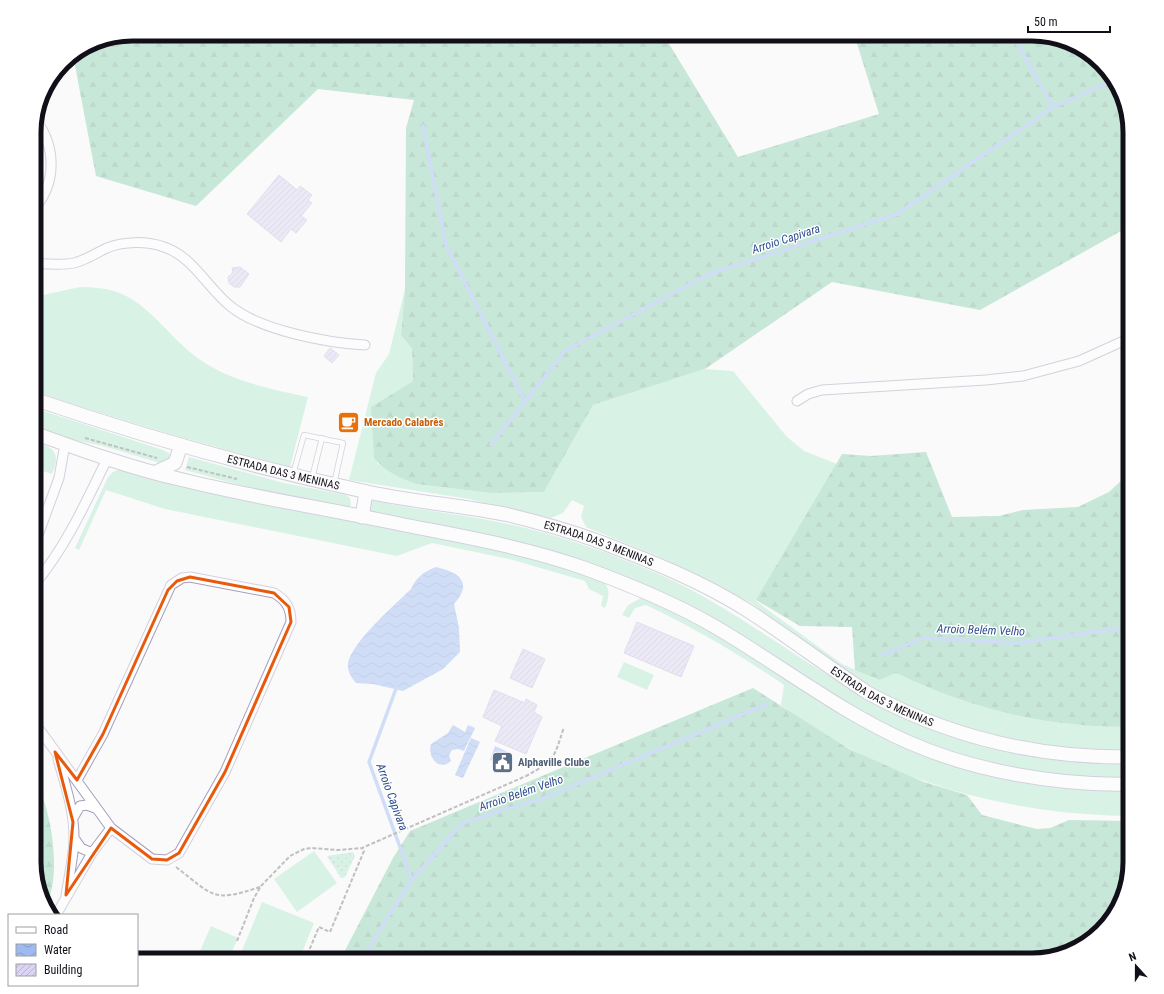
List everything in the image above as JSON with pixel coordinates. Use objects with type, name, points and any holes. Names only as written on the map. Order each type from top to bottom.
[{"type":"main road","name":"ESTRADA DAS 3 MENINAS","points":[[41,401],[124,429],[312,480],[366,492],[508,515],[546,524],[594,540],[702,585],[749,611],[868,693],[888,704],[950,730],[1036,751],[1100,757],[1123,757]]},
{"type":"main road","points":[[41,436],[156,472],[207,485],[498,543],[531,551],[585,568],[634,588],[711,624],[851,713],[910,743],[973,764],[1005,772],[1073,782],[1123,784]]},
{"type":"main road","points":[[156,472],[175,464],[181,445]]},
{"type":"main road","points":[[362,517],[366,492]]},
{"type":"street","points":[[41,129],[47,140],[52,166],[48,188],[41,198]]},
{"type":"street","points":[[41,262],[72,263],[90,257],[108,248],[126,244],[148,244],[165,247],[191,264],[211,288],[230,306],[261,323],[297,334],[339,344],[365,345]]},
{"type":"street","points":[[798,401],[808,394],[822,390],[986,380],[1023,376],[1079,361],[1123,341]]},
{"type":"street","points":[[41,527],[59,478],[65,444]]},
{"type":"street","points":[[41,577],[65,543],[108,457]]},
{"type":"street","points":[[41,732],[111,828],[152,859],[167,860],[179,854],[225,772],[291,622],[289,607],[274,593],[190,577],[182,578],[171,585],[103,734],[77,780]]},
{"type":"street","points":[[55,752],[68,792],[73,818],[74,838],[66,895]]},
{"type":"street","points":[[73,818],[77,810],[83,805],[95,808]]},
{"type":"street","points":[[57,913],[66,895],[92,853],[111,828]]},
{"type":"street","points":[[74,838],[81,848],[92,853]]},
{"type":"lane","points":[[293,475],[304,435],[343,443],[334,485]]},
{"type":"lane","points":[[312,480],[322,438]]},
{"type":"path","points":[[78,436],[162,459]]},
{"type":"path","points":[[236,941],[240,937],[240,929],[261,886],[290,856],[304,849],[318,848],[338,850],[362,848],[545,766],[556,754],[564,727]]},
{"type":"path","points":[[308,953],[318,927],[330,932],[364,851],[362,848]]},
{"type":"path","points":[[176,867],[209,892],[220,896],[231,896],[261,886]]},
{"type":"highlighted area","points":[[190,577],[274,593],[289,607],[291,622],[225,772],[179,853],[167,860],[152,859],[111,828],[66,895],[73,822],[55,752],[77,780],[103,734],[168,590],[177,581]]},
{"type":"green space","points":[[667,41],[738,157],[879,114],[856,41],[1038,41],[1067,48],[1082,56],[1100,72],[1114,92],[1120,109],[1123,132],[1123,230],[980,310],[832,282],[705,369],[593,405],[544,492],[491,493],[416,484],[399,477],[382,466],[374,458],[371,407],[413,381],[412,349],[401,335],[405,289],[406,128],[414,100],[318,89],[196,206],[96,176],[74,62],[97,48],[120,42]]},
{"type":"green space","points":[[80,287],[114,291],[139,304],[180,343],[202,361],[214,368],[240,380],[308,397],[290,467],[161,431],[41,393],[41,295]]},
{"type":"green space","points":[[405,289],[401,335],[412,349],[413,381],[371,407],[377,463],[406,480],[416,484],[491,493],[544,492],[593,405],[705,369],[733,371],[787,437],[804,451],[837,464],[756,601],[842,664],[878,680],[896,673],[953,697],[1010,714],[1068,724],[1123,727],[1123,752],[1085,751],[1016,742],[931,717],[870,687],[775,624],[754,605],[709,580],[657,556],[586,527],[581,517],[584,506],[572,500],[563,513],[551,518],[469,499],[349,480],[376,373],[389,354]]},
{"type":"green space","points":[[41,410],[163,450],[170,454],[171,459],[164,463],[160,463],[103,446],[59,437],[41,431]]},
{"type":"green space","points":[[41,444],[51,449],[56,456],[55,467],[52,474],[41,470]]},
{"type":"green space","points":[[926,452],[952,517],[999,516],[1023,510],[1078,507],[1109,492],[1123,479],[1123,727],[1068,724],[1010,714],[953,697],[896,673],[879,680],[855,670],[852,627],[800,626],[756,600],[842,454],[871,456]]},
{"type":"green space","points":[[189,457],[284,483],[346,495],[350,498],[351,505],[347,508],[254,489],[185,470]]},
{"type":"green space","points":[[121,469],[181,487],[528,556],[603,581],[608,590],[608,601],[605,608],[601,606],[603,596],[589,589],[585,581],[513,560],[432,543],[397,556],[165,509],[106,490],[79,550],[75,548],[108,477],[113,472]]},
{"type":"green space","points":[[370,500],[404,507],[474,517],[528,528],[567,539],[625,560],[687,588],[734,615],[849,688],[916,722],[950,735],[1019,753],[1054,759],[1123,763],[1123,778],[1095,778],[1026,770],[992,763],[925,742],[893,729],[855,709],[719,622],[684,603],[611,571],[555,552],[500,537],[369,513]]},
{"type":"green space","points":[[641,598],[681,614],[787,677],[834,710],[871,731],[913,750],[1123,788],[1123,816],[1057,811],[986,799],[918,779],[884,765],[832,739],[781,705],[784,685],[751,663],[717,642],[646,605],[635,608],[629,618],[622,615],[628,605]]},
{"type":"green space","points":[[624,662],[654,675],[647,690],[617,677]]},
{"type":"green space","points":[[753,688],[849,749],[924,782],[967,795],[982,815],[1037,829],[1050,828],[1069,820],[1123,821],[1123,862],[1121,880],[1114,902],[1100,922],[1082,938],[1072,944],[1044,952],[344,953],[393,858],[410,831]]},
{"type":"green space","points":[[41,794],[46,806],[53,842],[54,860],[51,893],[49,899],[44,885],[41,868]]},
{"type":"green space","points":[[314,851],[337,883],[297,912],[274,879]]},
{"type":"green space","points":[[353,852],[355,856],[345,877],[341,878],[327,856]]},
{"type":"green space","points":[[262,902],[314,923],[302,953],[241,953]]},
{"type":"green space","points":[[211,926],[238,938],[231,953],[199,953]]},
{"type":"water","points":[[436,567],[457,575],[463,584],[463,590],[454,604],[459,628],[460,652],[443,669],[403,691],[373,684],[356,683],[349,673],[348,666],[350,657],[356,647],[384,614],[411,589],[418,578]]},
{"type":"water","points":[[453,725],[465,732],[468,725],[475,728],[464,751],[458,749],[452,750],[449,755],[451,761],[447,764],[438,764],[432,758],[430,749],[431,744],[448,733]]},
{"type":"water","points":[[471,738],[480,742],[463,778],[455,775]]},
{"type":"water","points":[[495,746],[508,752],[502,760],[495,762],[490,760]]},
{"type":"building","points":[[279,175],[297,190],[300,186],[312,195],[308,200],[312,203],[301,216],[307,220],[296,233],[291,229],[281,242],[247,214]]},
{"type":"building","points":[[240,267],[249,274],[240,287],[234,287],[229,283],[228,277],[233,272],[232,268]]},
{"type":"building","points":[[330,348],[339,355],[332,363],[324,356]]},
{"type":"building","points":[[637,622],[694,646],[681,677],[624,653]]},
{"type":"building","points":[[523,649],[545,659],[532,688],[510,678]]},
{"type":"building","points":[[494,690],[525,703],[526,699],[537,705],[534,712],[542,717],[526,754],[495,741],[502,726],[483,717]]},
{"type":"waterway","points":[[1016,41],[1053,107]]},
{"type":"waterway","name":"Arroio Capivara","points":[[491,445],[565,351],[709,274],[897,214],[1053,107],[1109,83]]},
{"type":"waterway","points":[[423,126],[446,245],[525,401]]},
{"type":"waterway","name":"Arroio Belém Velho","points":[[882,655],[923,638],[1017,643],[1123,628]]},
{"type":"waterway","name":"Arroio Capivara","points":[[367,953],[388,916],[412,880],[369,762],[397,686]]},
{"type":"waterway","name":"Arroio Belém Velho","points":[[412,880],[462,823],[544,798],[767,704]]},
{"type":"place","name":"Mercado Calabrês","points":[[349,422]]},
{"type":"place","name":"Alphaville Clube","points":[[502,762]]}]
